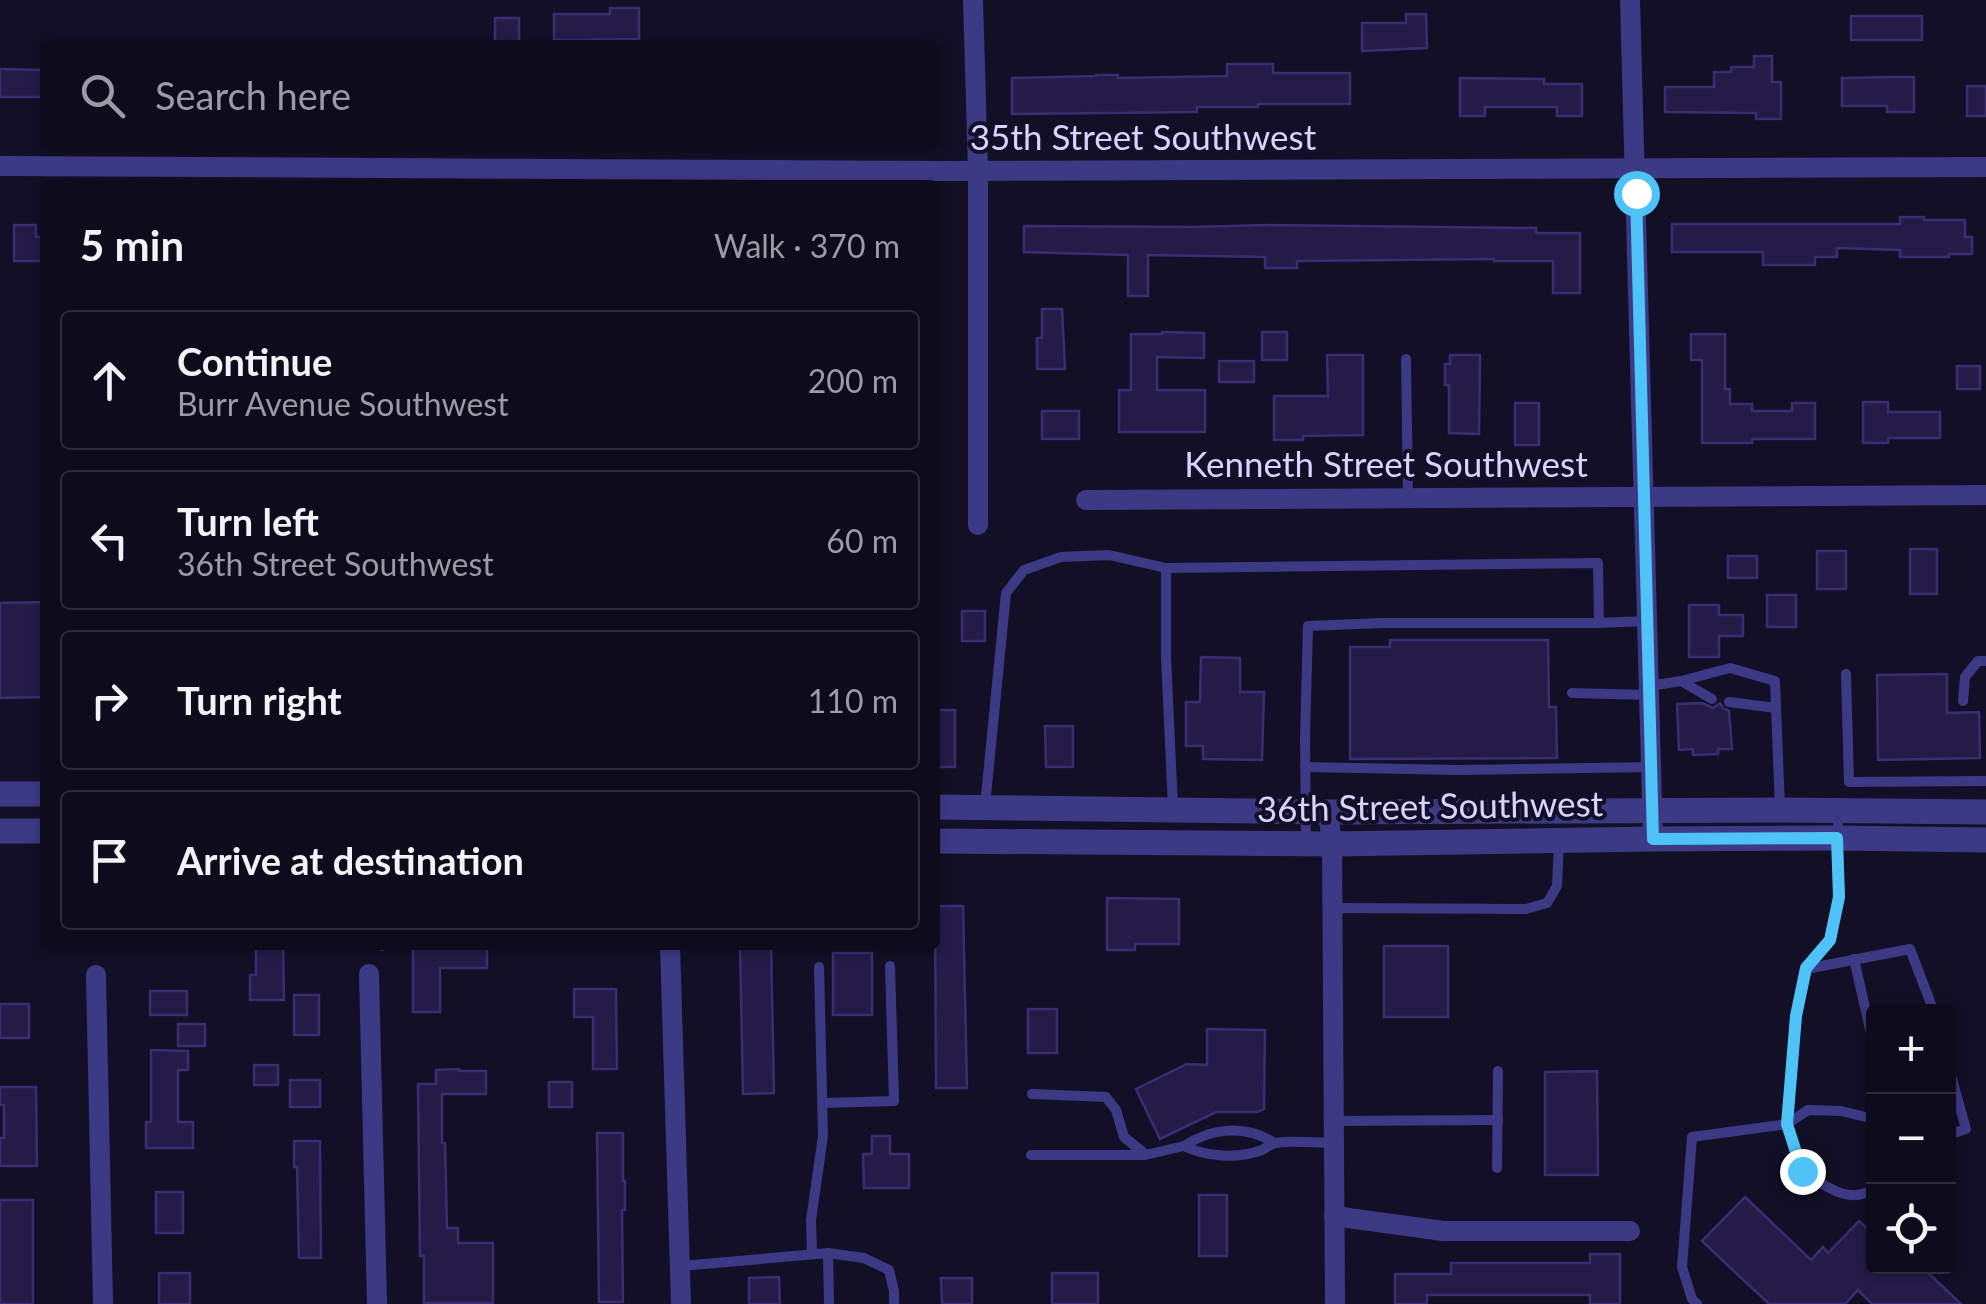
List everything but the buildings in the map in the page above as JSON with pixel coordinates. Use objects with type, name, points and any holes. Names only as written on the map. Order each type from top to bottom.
[{"type":"street","points":[[973,0],[978,171],[978,525]]},
{"type":"street","points":[[1630,0],[1653,839]]},
{"type":"street","name":"35th Street Southwest","points":[[0,166],[978,171],[1986,167]]},
{"type":"street","name":"Kenneth Street Southwest","points":[[1086,500],[1986,495]]},
{"type":"street","points":[[0,794],[40,794]]},
{"type":"street","name":"36th Street Southwest","points":[[940,807],[1316,812],[1986,812]]},
{"type":"street","points":[[1316,812],[1332,844],[1335,1304]]},
{"type":"street","points":[[0,831],[40,830]]},
{"type":"street","name":"36th Street Southwest","points":[[940,841],[1332,844],[1653,839],[1986,840]]},
{"type":"street","points":[[670,950],[681,1304]]},
{"type":"street","points":[[369,974],[377,1304]]},
{"type":"street","points":[[96,976],[104,1304]]},
{"type":"street","points":[[1334,1216],[1442,1231],[1630,1231]]},
{"type":"lane","points":[[1406,359],[1408,498]]},
{"type":"lane","points":[[984,807],[1006,593],[1024,570],[1061,557],[1109,555],[1166,568],[1598,563],[1599,623]]},
{"type":"lane","points":[[1166,568],[1174,809]]},
{"type":"lane","points":[[1306,843],[1316,812],[1305,767],[1308,626],[1647,621]]},
{"type":"lane","points":[[1962,701],[1965,676],[1978,661],[1986,660]]},
{"type":"lane","points":[[1572,693],[1649,690],[1730,668],[1775,681],[1780,810]]},
{"type":"lane","points":[[1846,674],[1849,782],[1837,838],[1839,897],[1830,940],[1806,968],[1796,1016],[1787,1124],[1802,1171],[1839,1194],[1866,1194]]},
{"type":"lane","points":[[1681,680],[1712,700]]},
{"type":"lane","points":[[1729,702],[1776,708]]},
{"type":"lane","points":[[1305,767],[1651,767]]},
{"type":"lane","points":[[1849,782],[1986,781]]},
{"type":"lane","points":[[1332,908],[1526,909],[1548,902],[1557,886],[1559,840]]},
{"type":"lane","points":[[1806,968],[1910,949],[1931,1004]]},
{"type":"lane","points":[[1854,960],[1866,1012]]},
{"type":"lane","points":[[822,1103],[894,1101],[890,966]]},
{"type":"lane","points":[[812,1254],[811,1220],[823,1136],[819,967]]},
{"type":"lane","points":[[1498,1071],[1498,1168]]},
{"type":"lane","points":[[1956,1093],[1966,1129],[1956,1132]]},
{"type":"lane","points":[[1032,1094],[1106,1098],[1116,1110],[1124,1136],[1145,1155]]},
{"type":"lane","points":[[1696,1304],[1682,1267],[1692,1136],[1787,1124],[1808,1110],[1842,1111],[1866,1118]]},
{"type":"lane","points":[[1332,1122],[1498,1120]]},
{"type":"lane","points":[[1030,1155],[1145,1155],[1184,1146],[1212,1132],[1237,1130],[1261,1134],[1274,1143]]},
{"type":"lane","points":[[1184,1146],[1213,1155],[1240,1155],[1274,1143],[1332,1144]]},
{"type":"lane","points":[[680,1266],[828,1253],[864,1258],[889,1270],[894,1304]]},
{"type":"lane","points":[[828,1253],[828,1304]]},
{"type":"route","points":[[1636,193],[1653,839],[1837,838],[1839,897],[1830,940],[1806,968],[1796,1016],[1787,1124],[1802,1171]]}]
